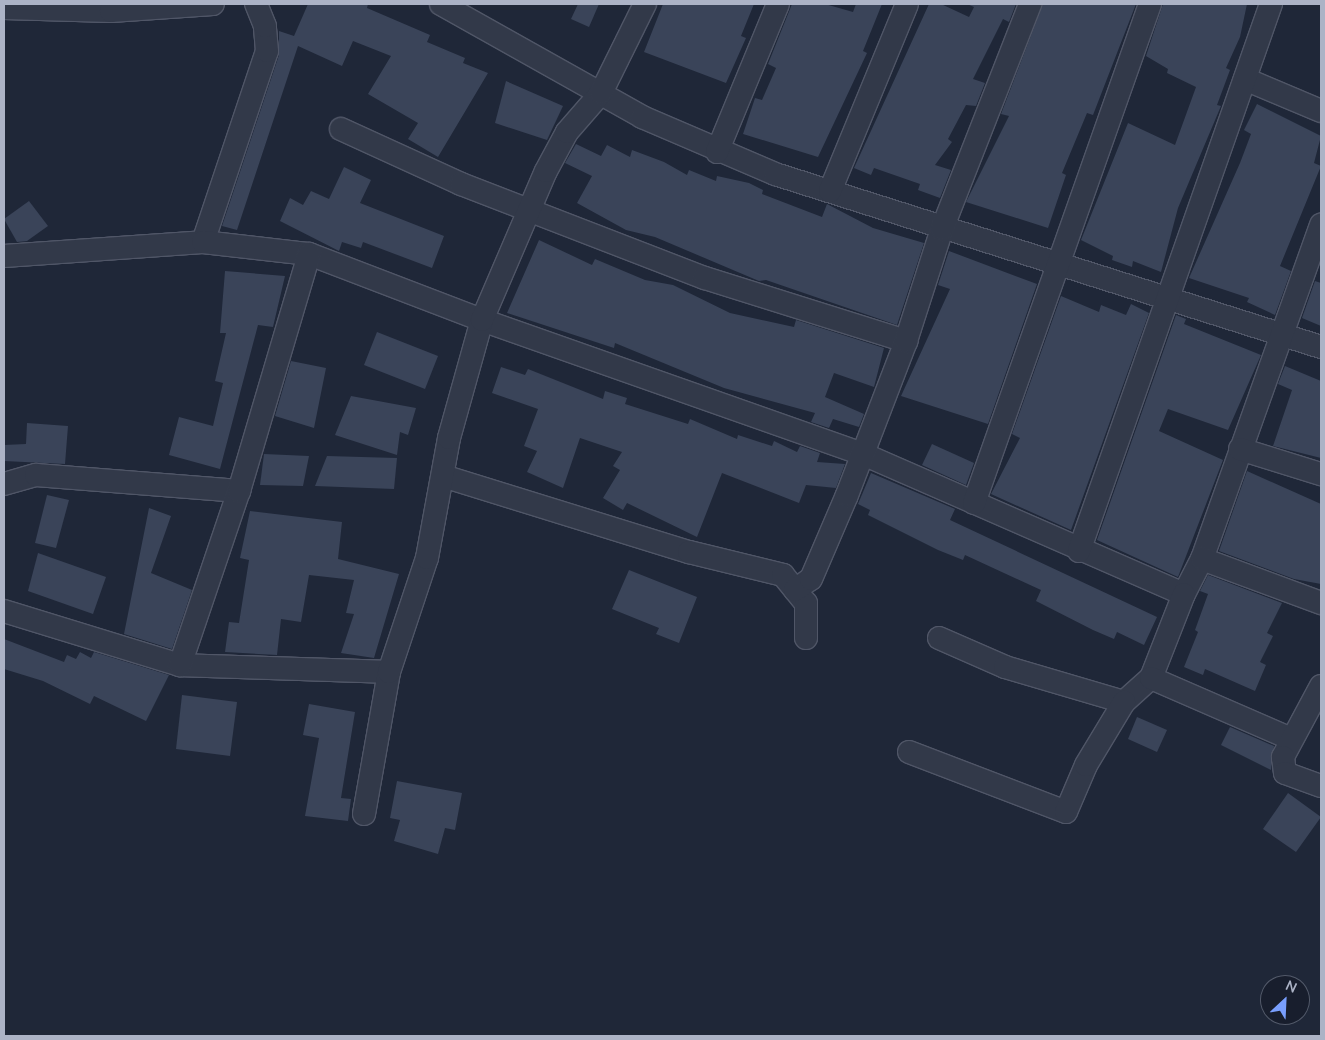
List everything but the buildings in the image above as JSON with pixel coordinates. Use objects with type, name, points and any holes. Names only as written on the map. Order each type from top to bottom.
[{"type":"street","points":[[4,8],[43,6],[110,11],[213,4]]},
{"type":"street","points":[[204,242],[266,51],[265,26],[256,4]]},
{"type":"street","points":[[441,4],[601,93],[717,152],[942,230],[1170,297],[1321,347]]},
{"type":"street","points":[[364,814],[389,672],[427,558],[463,379],[482,320],[528,210],[568,132],[601,93],[645,4]]},
{"type":"street","points":[[717,152],[778,4]]},
{"type":"street","points":[[830,191],[907,4]]},
{"type":"street","points":[[795,590],[811,579],[863,454],[906,342],[942,230],[1030,4]]},
{"type":"street","points":[[974,503],[1150,4]]},
{"type":"street","points":[[1079,551],[1170,297],[1271,4]]},
{"type":"street","points":[[1244,79],[1321,111]]},
{"type":"street","points":[[341,129],[528,210],[705,278],[906,342]]},
{"type":"street","points":[[909,752],[1066,812],[1086,765],[1124,702],[1151,678],[1184,594],[1202,560],[1280,332],[1321,225]]},
{"type":"street","points":[[4,256],[204,242],[309,254],[482,320],[863,454],[1079,551],[1184,594]]},
{"type":"street","points":[[180,666],[239,490],[309,254]]},
{"type":"street","points":[[1240,449],[1321,474]]},
{"type":"street","points":[[4,484],[36,475],[239,490]]},
{"type":"street","points":[[443,476],[680,550],[783,575],[806,603],[806,638]]},
{"type":"street","points":[[1202,560],[1321,603]]},
{"type":"street","points":[[4,611],[180,666],[389,672]]},
{"type":"street","points":[[939,638],[1012,670],[1124,702]]},
{"type":"street","points":[[1151,678],[1291,739]]},
{"type":"street","points":[[1321,686],[1283,757],[1285,773],[1321,786]]}]
